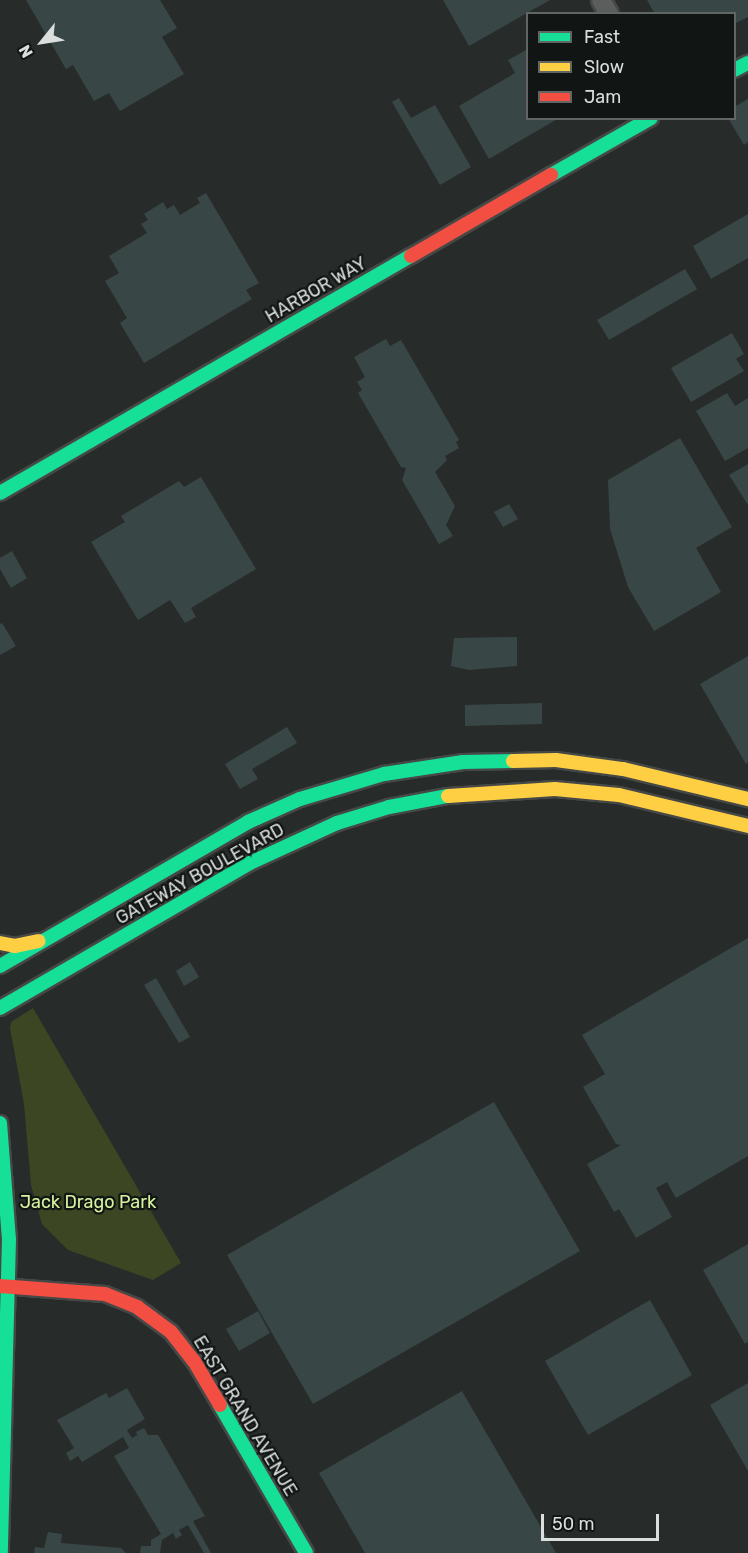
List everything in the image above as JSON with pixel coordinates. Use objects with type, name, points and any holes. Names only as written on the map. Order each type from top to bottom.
[{"type":"main road","name":"HARBOR WAY","points":[[0,493],[648,120]]},
{"type":"main road","name":"GATEWAY BOULEVARD","points":[[0,966],[248,822],[300,800],[384,774],[464,762],[556,760],[632,771],[748,799]]},
{"type":"main road","name":"GATEWAY BOULEVARD","points":[[0,1008],[250,863],[337,824],[405,803],[493,790],[566,790],[630,797],[748,826]]},
{"type":"main road","points":[[0,943],[15,946],[55,934]]},
{"type":"main road","points":[[0,1123],[6,1178],[1,1553]]},
{"type":"main road","name":"EAST GRAND AVENUE","points":[[4,1286],[105,1294],[137,1307],[171,1332],[194,1361],[306,1553]]},
{"type":"green space","name":"Jack Drago Park","points":[[33,1008],[181,1263],[153,1280],[68,1250],[42,1224],[31,1185],[24,1104],[10,1028],[11,1022]]},
{"type":"building","points":[[26,0],[160,0],[177,28],[162,37],[184,74],[120,111],[109,93],[94,101],[73,65],[66,69]]},
{"type":"building","points":[[443,0],[550,0],[526,12],[469,46]]},
{"type":"building","points":[[647,0],[748,0],[748,17],[736,23],[736,12],[654,12]]},
{"type":"building","points":[[526,50],[526,120],[556,120],[489,159],[459,106],[515,73],[508,60]]},
{"type":"building","points":[[399,98],[411,118],[435,105],[471,167],[440,185],[392,102]]},
{"type":"building","points":[[748,99],[748,142],[744,145],[729,120],[736,120],[736,106]]},
{"type":"building","points":[[206,193],[259,283],[246,290],[252,299],[144,363],[120,323],[127,318],[105,281],[119,273],[109,256],[147,233],[141,224],[148,220],[144,214],[163,202],[167,209],[174,205],[180,215],[200,203],[197,198]]},
{"type":"building","points":[[748,214],[748,258],[711,279],[693,246]]},
{"type":"building","points":[[685,269],[697,289],[609,340],[597,320]]},
{"type":"building","points":[[732,333],[744,354],[736,359],[744,371],[691,402],[671,368]]},
{"type":"building","points":[[386,339],[390,346],[401,340],[459,440],[456,442],[459,448],[445,456],[447,460],[435,472],[455,506],[446,525],[453,536],[439,544],[402,480],[406,468],[401,467],[358,393],[362,390],[357,382],[365,377],[354,357]]},
{"type":"building","points":[[727,393],[735,406],[748,398],[748,448],[725,461],[696,411]]},
{"type":"building","points":[[680,438],[732,527],[696,548],[721,592],[654,631],[628,587],[610,529],[608,480]]},
{"type":"building","points":[[748,464],[748,505],[729,475]]},
{"type":"building","points":[[201,477],[256,569],[191,608],[196,617],[185,623],[170,600],[138,620],[91,542],[125,522],[121,516],[179,481],[184,487]]},
{"type":"building","points":[[509,504],[518,519],[503,527],[494,512]]},
{"type":"building","points":[[12,551],[27,578],[11,588],[0,569],[0,558]]},
{"type":"building","points":[[2,623],[16,646],[0,655],[0,624]]},
{"type":"building","points":[[517,637],[517,666],[469,670],[451,666],[454,638]]},
{"type":"building","points":[[748,656],[748,762],[746,764],[700,684]]},
{"type":"building","points":[[542,703],[542,724],[465,726],[465,705]]},
{"type":"building","points":[[287,727],[297,743],[252,769],[258,779],[240,789],[225,764]]},
{"type":"building","points":[[748,938],[748,1156],[676,1198],[667,1182],[656,1188],[672,1217],[636,1238],[619,1209],[614,1212],[587,1164],[621,1145],[616,1144],[583,1087],[605,1074],[582,1035]]},
{"type":"building","points":[[190,962],[199,977],[184,986],[176,971]]},
{"type":"building","points":[[156,978],[190,1037],[179,1043],[144,985]]},
{"type":"building","points":[[494,1102],[580,1251],[313,1404],[227,1255]]},
{"type":"building","points":[[748,1244],[748,1342],[745,1344],[703,1270]]},
{"type":"building","points":[[650,1300],[692,1375],[588,1435],[545,1361]]},
{"type":"building","points":[[258,1311],[270,1333],[239,1351],[226,1329]]},
{"type":"building","points":[[748,1383],[748,1471],[710,1405]]},
{"type":"building","points":[[127,1388],[145,1419],[127,1430],[132,1438],[137,1435],[140,1441],[136,1432],[144,1428],[148,1435],[158,1435],[205,1516],[193,1521],[211,1553],[204,1553],[188,1525],[179,1530],[182,1535],[176,1539],[173,1533],[162,1540],[160,1553],[140,1553],[141,1546],[151,1546],[151,1540],[161,1534],[114,1456],[129,1448],[123,1437],[82,1462],[78,1456],[70,1461],[66,1453],[74,1448],[57,1420],[106,1393],[109,1398]]},
{"type":"building","points":[[462,1391],[556,1553],[365,1553],[319,1473]]},
{"type":"building","points":[[48,1532],[62,1534],[61,1543],[121,1548],[126,1553],[34,1553],[35,1547],[44,1548]]},
{"type":"traffic: fast","points":[[736,69],[748,63]]},
{"type":"traffic: fast","points":[[551,175],[647,120]]},
{"type":"traffic: fast","points":[[0,493],[411,256]]},
{"type":"traffic: fast","points":[[0,966],[248,822],[300,799],[384,774],[463,762],[513,761]]},
{"type":"traffic: fast","points":[[0,1008],[250,863],[337,823],[389,807],[448,796]]},
{"type":"traffic: fast","points":[[0,1123],[9,1239],[1,1553]]},
{"type":"traffic: fast","points":[[220,1405],[306,1553]]},
{"type":"traffic: slow","points":[[513,761],[556,760],[623,769],[748,799]]},
{"type":"traffic: slow","points":[[448,796],[555,789],[619,795],[748,826]]},
{"type":"traffic: slow","points":[[0,943],[15,946],[38,941]]},
{"type":"traffic: jam","points":[[411,256],[551,175]]},
{"type":"traffic: jam","points":[[0,1286],[105,1294],[137,1307],[171,1332],[194,1361],[220,1405]]}]
